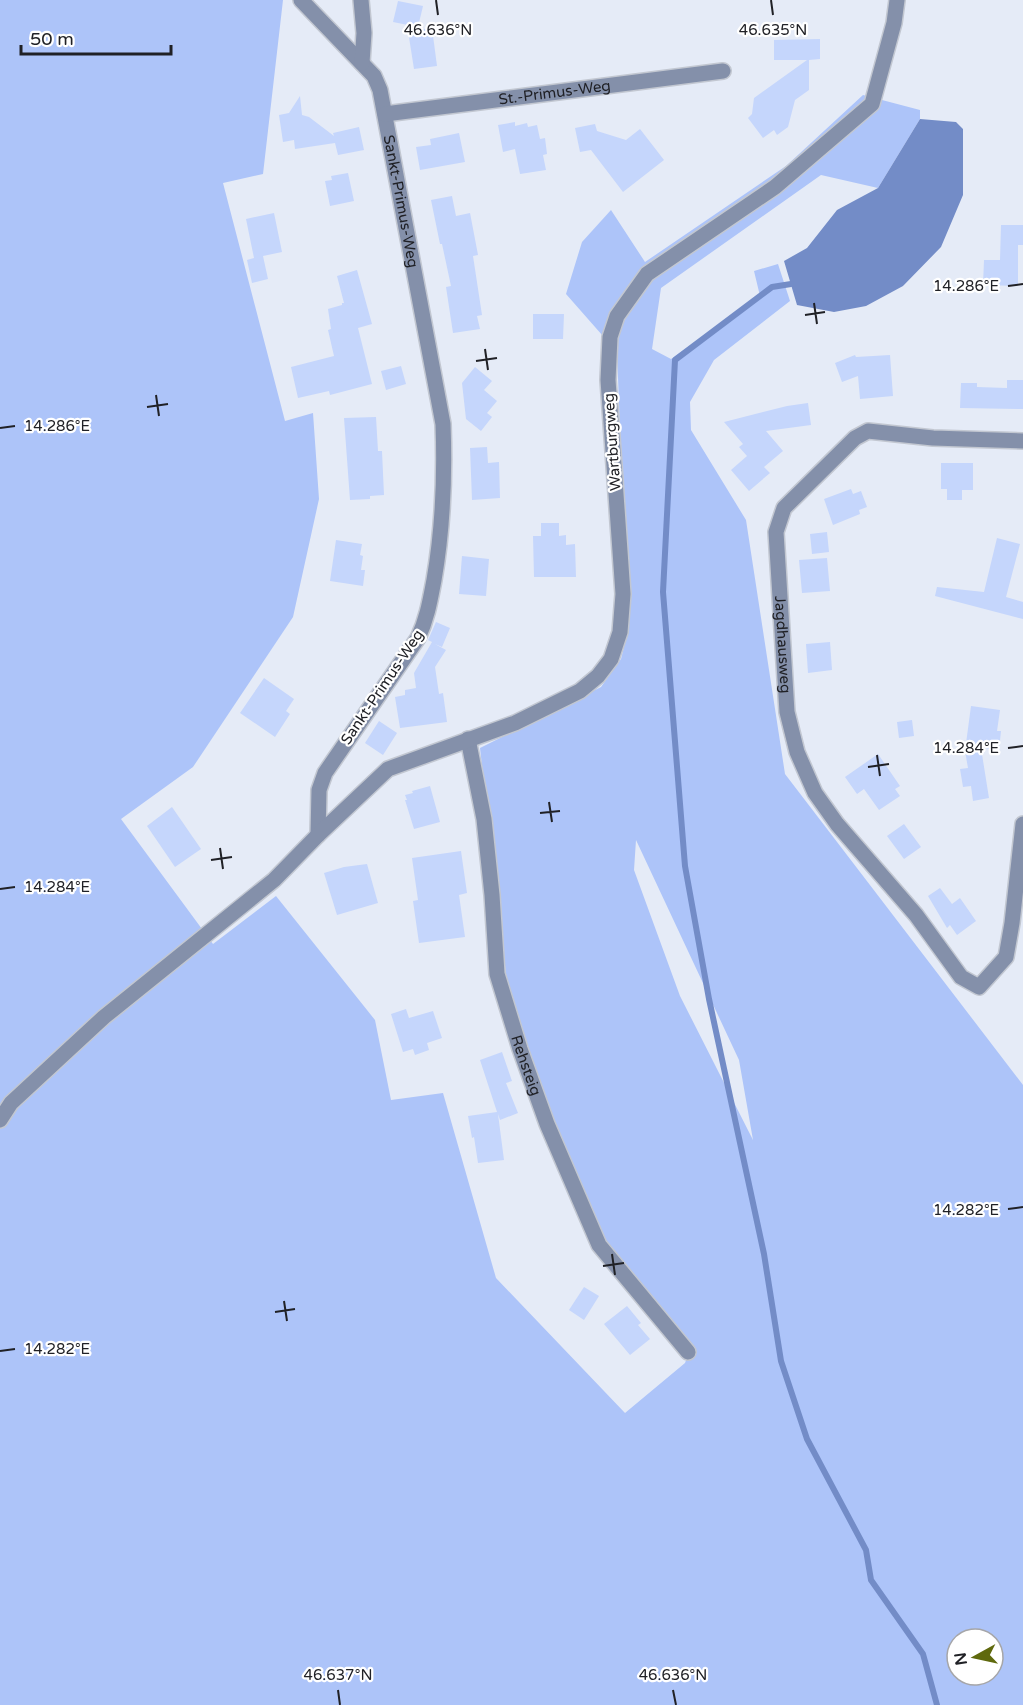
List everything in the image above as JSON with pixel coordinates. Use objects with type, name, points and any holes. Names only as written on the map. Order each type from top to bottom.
[{"type":"street","name":"Sankt-Primus-Weg","points":[[301,0],[374,76],[380,90],[443,424],[445,462],[437,561],[426,621],[418,638],[325,773],[319,789],[318,835]]},
{"type":"street","points":[[361,0],[362,63]]},
{"type":"street","name":"Wartburgweg","points":[[318,835],[388,769],[515,723],[580,691],[598,676],[611,659],[620,632],[623,594],[608,380],[610,337],[617,316],[647,274],[775,187],[872,104],[894,23],[897,0]]},
{"type":"street","name":"St.-Primus-Weg","points":[[385,114],[723,71]]},
{"type":"street","name":"Jagdhausweg","points":[[1023,441],[933,438],[868,430],[855,438],[784,508],[776,532],[787,712],[797,752],[815,793],[837,824],[916,915],[961,977],[979,987],[1006,957],[1023,824]]},
{"type":"street","name":"Rehsteig","points":[[468,739],[484,819],[498,974],[520,1049],[555,1144],[598,1245],[688,1352]]},
{"type":"street","points":[[0,1120],[11,1103],[104,1017],[266,887],[318,835]]},
{"type":"shaded area","points":[[0,0],[283,0],[263,174],[223,183],[285,421],[313,413],[319,499],[293,617],[193,767],[121,819],[213,944],[276,896],[375,1020],[391,1100],[443,1093],[496,1278],[625,1413],[685,1363],[690,1349],[600,1235],[519,1031],[506,974],[480,748],[601,687],[621,659],[628,631],[617,352],[566,294],[582,242],[611,210],[645,262],[786,166],[863,95],[920,110],[920,119],[878,188],[821,175],[661,288],[652,349],[671,359],[760,296],[754,271],[778,264],[790,301],[714,360],[690,402],[691,430],[746,520],[785,774],[1023,1085],[1023,1705],[0,1705]],"holes":[[[636,840],[739,1060],[753,1140],[680,996],[634,870]]]},
{"type":"shaded area","points":[[920,119],[956,122],[963,129],[963,195],[941,247],[903,286],[866,306],[834,312],[797,305],[784,261],[807,248],[837,210],[878,188]]},
{"type":"building","points":[[398,1],[423,6],[418,27],[393,22]]},
{"type":"building","points":[[432,28],[437,66],[414,69],[408,31]]},
{"type":"building","points":[[820,39],[820,59],[809,60],[809,90],[795,100],[788,127],[777,135],[774,130],[763,138],[748,118],[752,114],[754,98],[807,60],[774,60],[774,40]]},
{"type":"building","points":[[300,96],[302,115],[309,117],[334,136],[333,133],[359,127],[364,150],[338,155],[335,143],[295,149],[294,140],[283,142],[279,115],[289,113]]},
{"type":"building","points":[[515,122],[515,126],[527,123],[528,127],[537,125],[540,139],[545,138],[547,154],[543,155],[546,170],[520,174],[515,149],[503,152],[498,125]]},
{"type":"building","points":[[595,124],[597,131],[626,140],[640,129],[664,160],[623,192],[591,150],[580,152],[575,128]]},
{"type":"building","points":[[459,133],[465,162],[420,170],[416,147],[431,145],[430,139]]},
{"type":"building","points":[[348,173],[354,201],[330,206],[325,181],[332,180],[331,176]]},
{"type":"building","points":[[452,196],[456,216],[470,213],[478,255],[473,256],[482,315],[477,316],[480,329],[453,333],[446,287],[451,286],[431,200]]},
{"type":"building","points":[[274,213],[282,252],[263,256],[268,279],[252,283],[247,260],[254,258],[246,219]]},
{"type":"building","points":[[1001,225],[1023,225],[1023,245],[1018,245],[1018,286],[983,285],[984,260],[1000,260]]},
{"type":"building","points":[[357,270],[372,324],[358,328],[372,384],[330,395],[329,391],[298,398],[291,367],[334,356],[328,330],[331,329],[328,309],[344,303],[337,276]]},
{"type":"building","points":[[533,314],[564,314],[563,339],[533,339]]},
{"type":"building","points":[[855,355],[856,357],[890,355],[893,396],[860,399],[858,376],[842,382],[835,363]]},
{"type":"building","points":[[401,366],[406,384],[386,390],[381,371]]},
{"type":"building","points":[[475,367],[492,381],[484,390],[497,401],[487,413],[492,417],[481,431],[466,419],[462,383]]},
{"type":"building","points":[[1007,380],[1023,380],[1023,409],[960,408],[961,383],[977,383],[977,387],[1007,388]]},
{"type":"building","points":[[808,403],[811,425],[766,431],[783,451],[764,467],[770,473],[749,491],[731,470],[747,456],[739,447],[743,444],[724,422]]},
{"type":"building","points":[[376,417],[378,451],[382,451],[384,495],[370,496],[370,499],[350,500],[344,418]]},
{"type":"building","points":[[487,447],[488,463],[499,462],[500,498],[472,500],[470,448]]},
{"type":"building","points":[[941,463],[973,463],[973,490],[962,490],[962,500],[947,500],[947,489],[941,489]]},
{"type":"building","points":[[851,489],[853,494],[861,491],[867,507],[859,510],[860,514],[833,525],[824,499]]},
{"type":"building","points":[[541,523],[559,523],[559,536],[566,535],[566,545],[575,544],[576,577],[534,577],[533,536],[541,536]]},
{"type":"building","points":[[827,532],[829,552],[812,554],[810,534]]},
{"type":"building","points":[[997,538],[1020,544],[1006,597],[1023,602],[1023,619],[935,596],[937,587],[984,592]]},
{"type":"building","points":[[336,540],[362,544],[361,570],[365,570],[363,586],[330,581]]},
{"type":"building","points":[[462,556],[489,559],[486,596],[459,594]]},
{"type":"building","points":[[827,558],[830,591],[802,593],[799,560]]},
{"type":"building","points":[[436,622],[450,628],[442,647],[435,644],[446,650],[435,667],[439,694],[443,693],[447,722],[400,728],[395,697],[405,695],[405,690],[416,688],[414,673],[432,642],[428,640]]},
{"type":"building","points":[[830,642],[832,670],[808,673],[806,644]]},
{"type":"building","points":[[264,678],[294,699],[286,711],[290,714],[275,737],[240,713]]},
{"type":"building","points":[[971,706],[1000,710],[997,731],[1001,731],[999,750],[981,748],[989,798],[973,801],[971,786],[963,787],[960,769],[968,768],[965,751]]},
{"type":"building","points":[[912,720],[914,736],[899,738],[897,722]]},
{"type":"building","points":[[379,721],[397,733],[383,755],[365,743]]},
{"type":"building","points":[[878,754],[900,786],[895,789],[900,796],[879,810],[864,789],[857,794],[845,777]]},
{"type":"building","points":[[430,786],[440,822],[414,829],[405,795]]},
{"type":"building","points":[[172,807],[201,849],[175,867],[147,826]]},
{"type":"building","points":[[904,824],[921,847],[904,859],[887,836]]},
{"type":"building","points":[[461,851],[467,893],[459,895],[465,937],[419,943],[413,901],[418,900],[412,858]]},
{"type":"building","points":[[367,864],[378,903],[337,915],[324,873]]},
{"type":"building","points":[[940,888],[952,904],[960,898],[976,921],[957,935],[950,925],[947,928],[928,896]]},
{"type":"building","points":[[406,1009],[409,1018],[433,1011],[442,1038],[427,1043],[429,1050],[415,1055],[413,1049],[403,1052],[391,1014]]},
{"type":"building","points":[[502,1052],[512,1081],[506,1083],[518,1113],[500,1120],[498,1114],[504,1160],[478,1163],[468,1116],[497,1112],[480,1060]]},
{"type":"building","points":[[584,1287],[599,1296],[584,1320],[569,1310]]},
{"type":"building","points":[[627,1306],[641,1323],[638,1325],[650,1339],[630,1355],[604,1324]]},
{"type":"waterway","points":[[791,284],[772,287],[675,360],[663,592],[685,866],[709,999],[764,1254],[781,1361],[807,1439],[866,1550],[871,1580],[923,1654],[937,1705]]}]
